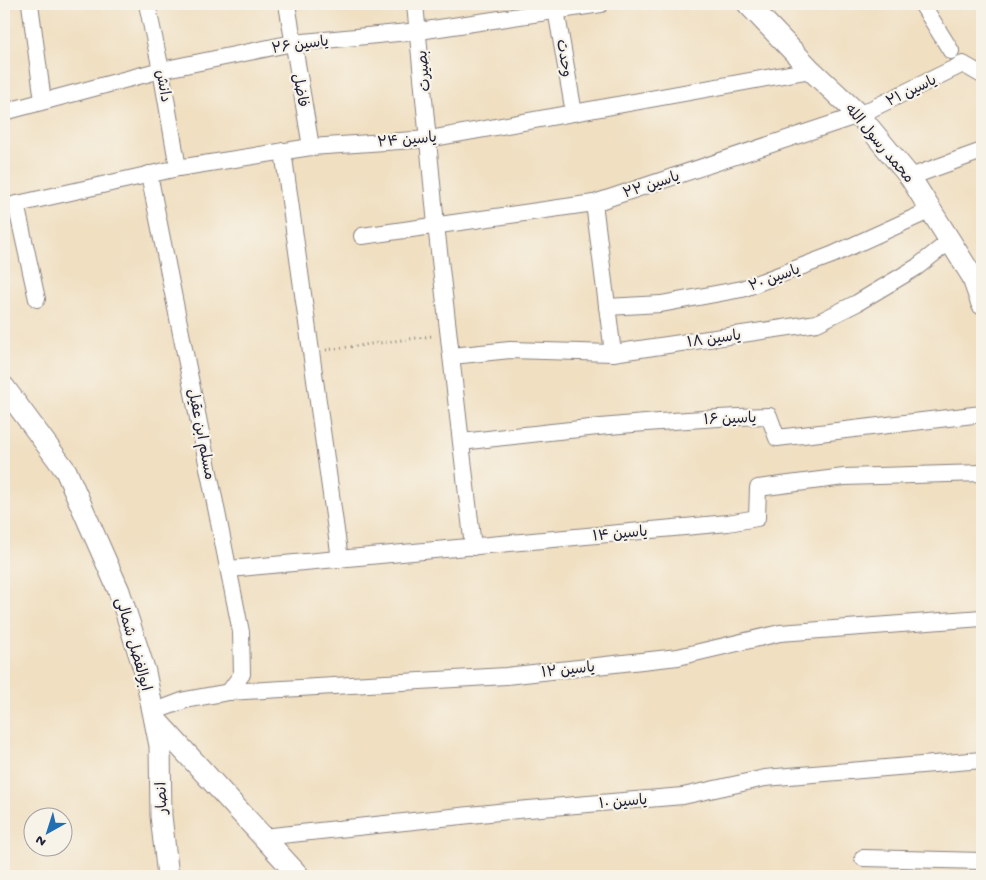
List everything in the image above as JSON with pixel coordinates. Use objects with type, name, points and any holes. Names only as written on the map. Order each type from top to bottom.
[{"type":"street","points":[[30,4],[43,102]]},
{"type":"street","name":"دانش","points":[[147,4],[178,168]]},
{"type":"street","name":"فاضل","points":[[287,4],[310,146]]},
{"type":"street","name":"بصیرت","points":[[415,4],[436,225],[473,547]]},
{"type":"street","name":"یاسین ۲۶","points":[[4,112],[161,70],[292,43],[419,31],[556,7],[601,4]]},
{"type":"street","name":"محمد رسول الله","points":[[748,4],[811,70],[859,115],[910,177],[952,240],[972,276],[982,304]]},
{"type":"street","points":[[922,4],[951,51]]},
{"type":"street","name":"وحدت","points":[[556,7],[574,113]]},
{"type":"street","name":"یاسین ۲۱","points":[[859,115],[964,64],[982,75]]},
{"type":"street","name":"یاسین ۲۴","points":[[10,206],[178,168],[310,146],[429,139],[811,70]]},
{"type":"street","name":"یاسین ۲۲","points":[[362,236],[594,203],[859,115]]},
{"type":"street","points":[[910,177],[982,151]]},
{"type":"street","points":[[283,152],[340,559]]},
{"type":"street","name":"مسلم ابن عقیل","points":[[149,174],[241,632],[242,674],[229,692]]},
{"type":"street","points":[[594,203],[613,352]]},
{"type":"street","points":[[10,206],[37,299]]},
{"type":"street","name":"یاسین ۲۰","points":[[607,307],[661,304],[742,289],[832,255],[931,210]]},
{"type":"street","name":"یاسین ۱۸","points":[[452,356],[510,350],[613,352],[817,323],[857,303],[917,267],[952,240]]},
{"type":"street","name":"ابوالفضل شمالی","points":[[4,387],[66,471],[92,526],[119,591],[145,672],[154,716]]},
{"type":"street","name":"یاسین ۱۶","points":[[462,442],[598,426],[769,416],[777,438],[982,414]]},
{"type":"street","name":"یاسین ۱۴","points":[[229,570],[728,523],[757,518],[758,488],[844,477],[982,473]]},
{"type":"street","name":"یاسین ۱۲","points":[[154,716],[185,700],[229,692],[506,676],[678,657],[780,633],[982,618]]},
{"type":"street","points":[[154,716],[299,876]]},
{"type":"street","name":"انصار","points":[[154,716],[160,746],[161,816],[168,876]]},
{"type":"street","name":"یاسین ۱۰","points":[[263,837],[518,810],[683,796],[765,778],[982,760]]},
{"type":"street","points":[[863,858],[982,861]]},
{"type":"path","points":[[312,352],[450,334]]}]
